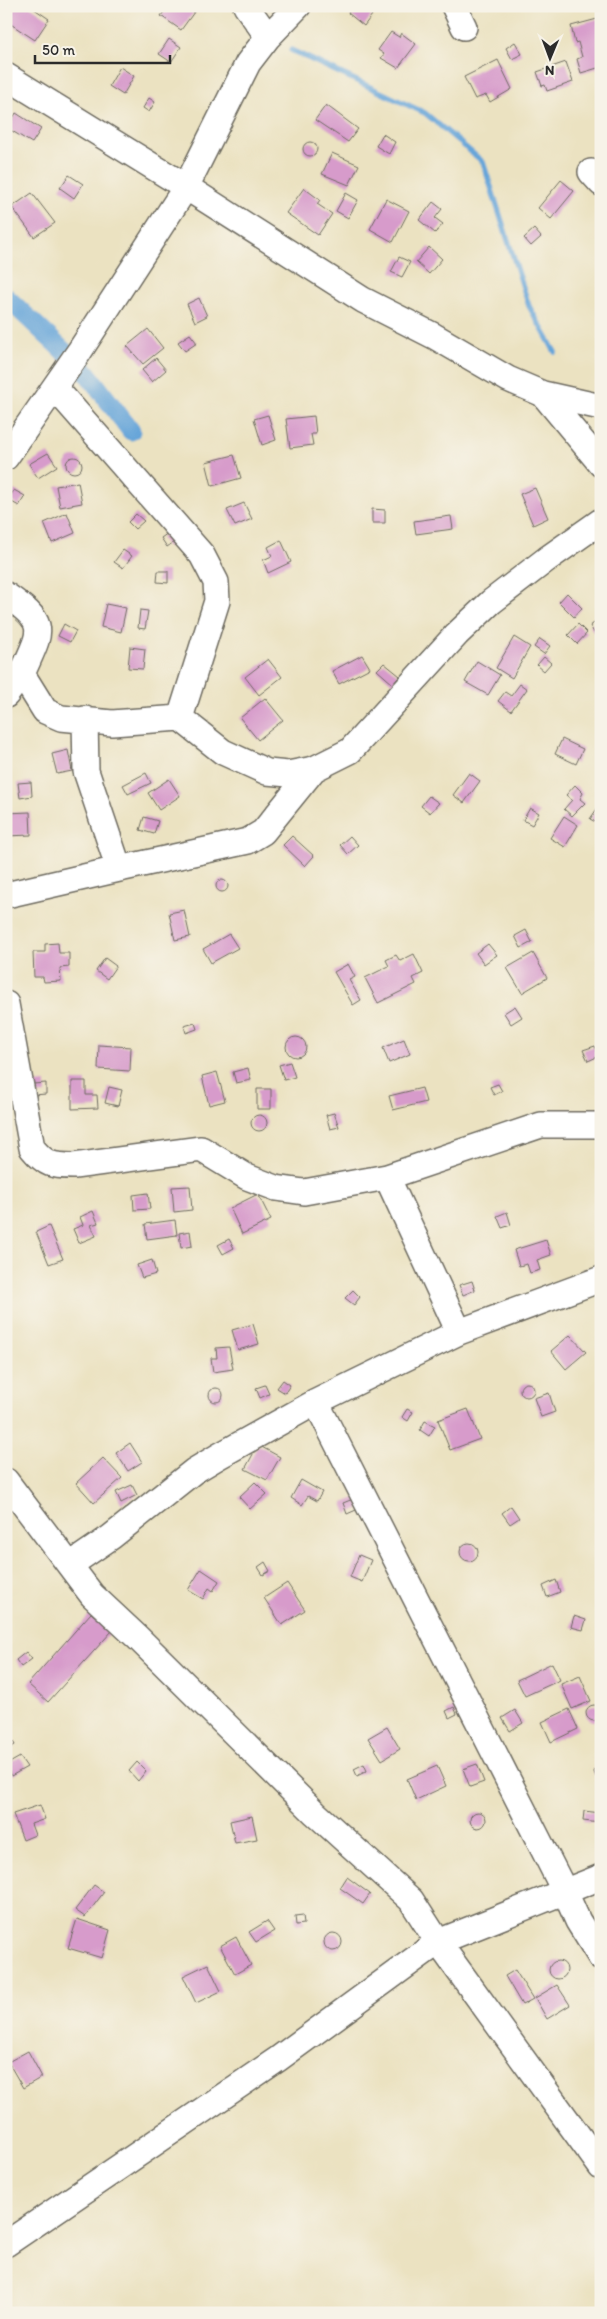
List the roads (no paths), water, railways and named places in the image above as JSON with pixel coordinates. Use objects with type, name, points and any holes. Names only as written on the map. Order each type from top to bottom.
[{"type":"street","points":[[246,6],[268,36]]},
{"type":"street","points":[[6,457],[55,388],[186,187],[248,63],[268,36],[298,6]]},
{"type":"street","points":[[6,76],[186,187],[363,300],[434,336],[508,379],[543,394],[601,406]]},
{"type":"street","points":[[55,388],[202,555],[216,582],[217,601],[180,718]]},
{"type":"street","points":[[543,394],[601,464]]},
{"type":"street","points":[[22,674],[45,711],[61,718],[112,723],[180,718],[223,752],[266,772],[288,774],[314,769],[350,751],[457,634],[491,602],[601,521]]},
{"type":"street","points":[[6,595],[24,607],[37,622],[38,636],[22,674],[6,695]]},
{"type":"street","points":[[86,719],[86,771],[119,869]]},
{"type":"street","points":[[6,894],[248,841],[263,832],[314,769]]},
{"type":"street","points":[[6,1004],[12,1067],[32,1148],[44,1162],[51,1164],[74,1166],[201,1149],[247,1177],[276,1188],[304,1192],[387,1177],[541,1125],[601,1125]]},
{"type":"street","points":[[387,1177],[459,1332]]},
{"type":"street","points":[[70,1565],[111,1537],[194,1471],[316,1402],[459,1332],[601,1279]]},
{"type":"street","points":[[316,1402],[578,1921],[601,1958]]},
{"type":"street","points":[[6,1481],[92,1595],[315,1813],[420,1910],[438,1942],[601,2166]]},
{"type":"street","points":[[6,2244],[278,2059],[438,1942],[601,1878]]},
{"type":"waterway","points":[[291,50],[425,113],[483,162],[529,306],[555,352]]},
{"type":"waterway","points":[[6,297],[87,373],[131,431]]}]
